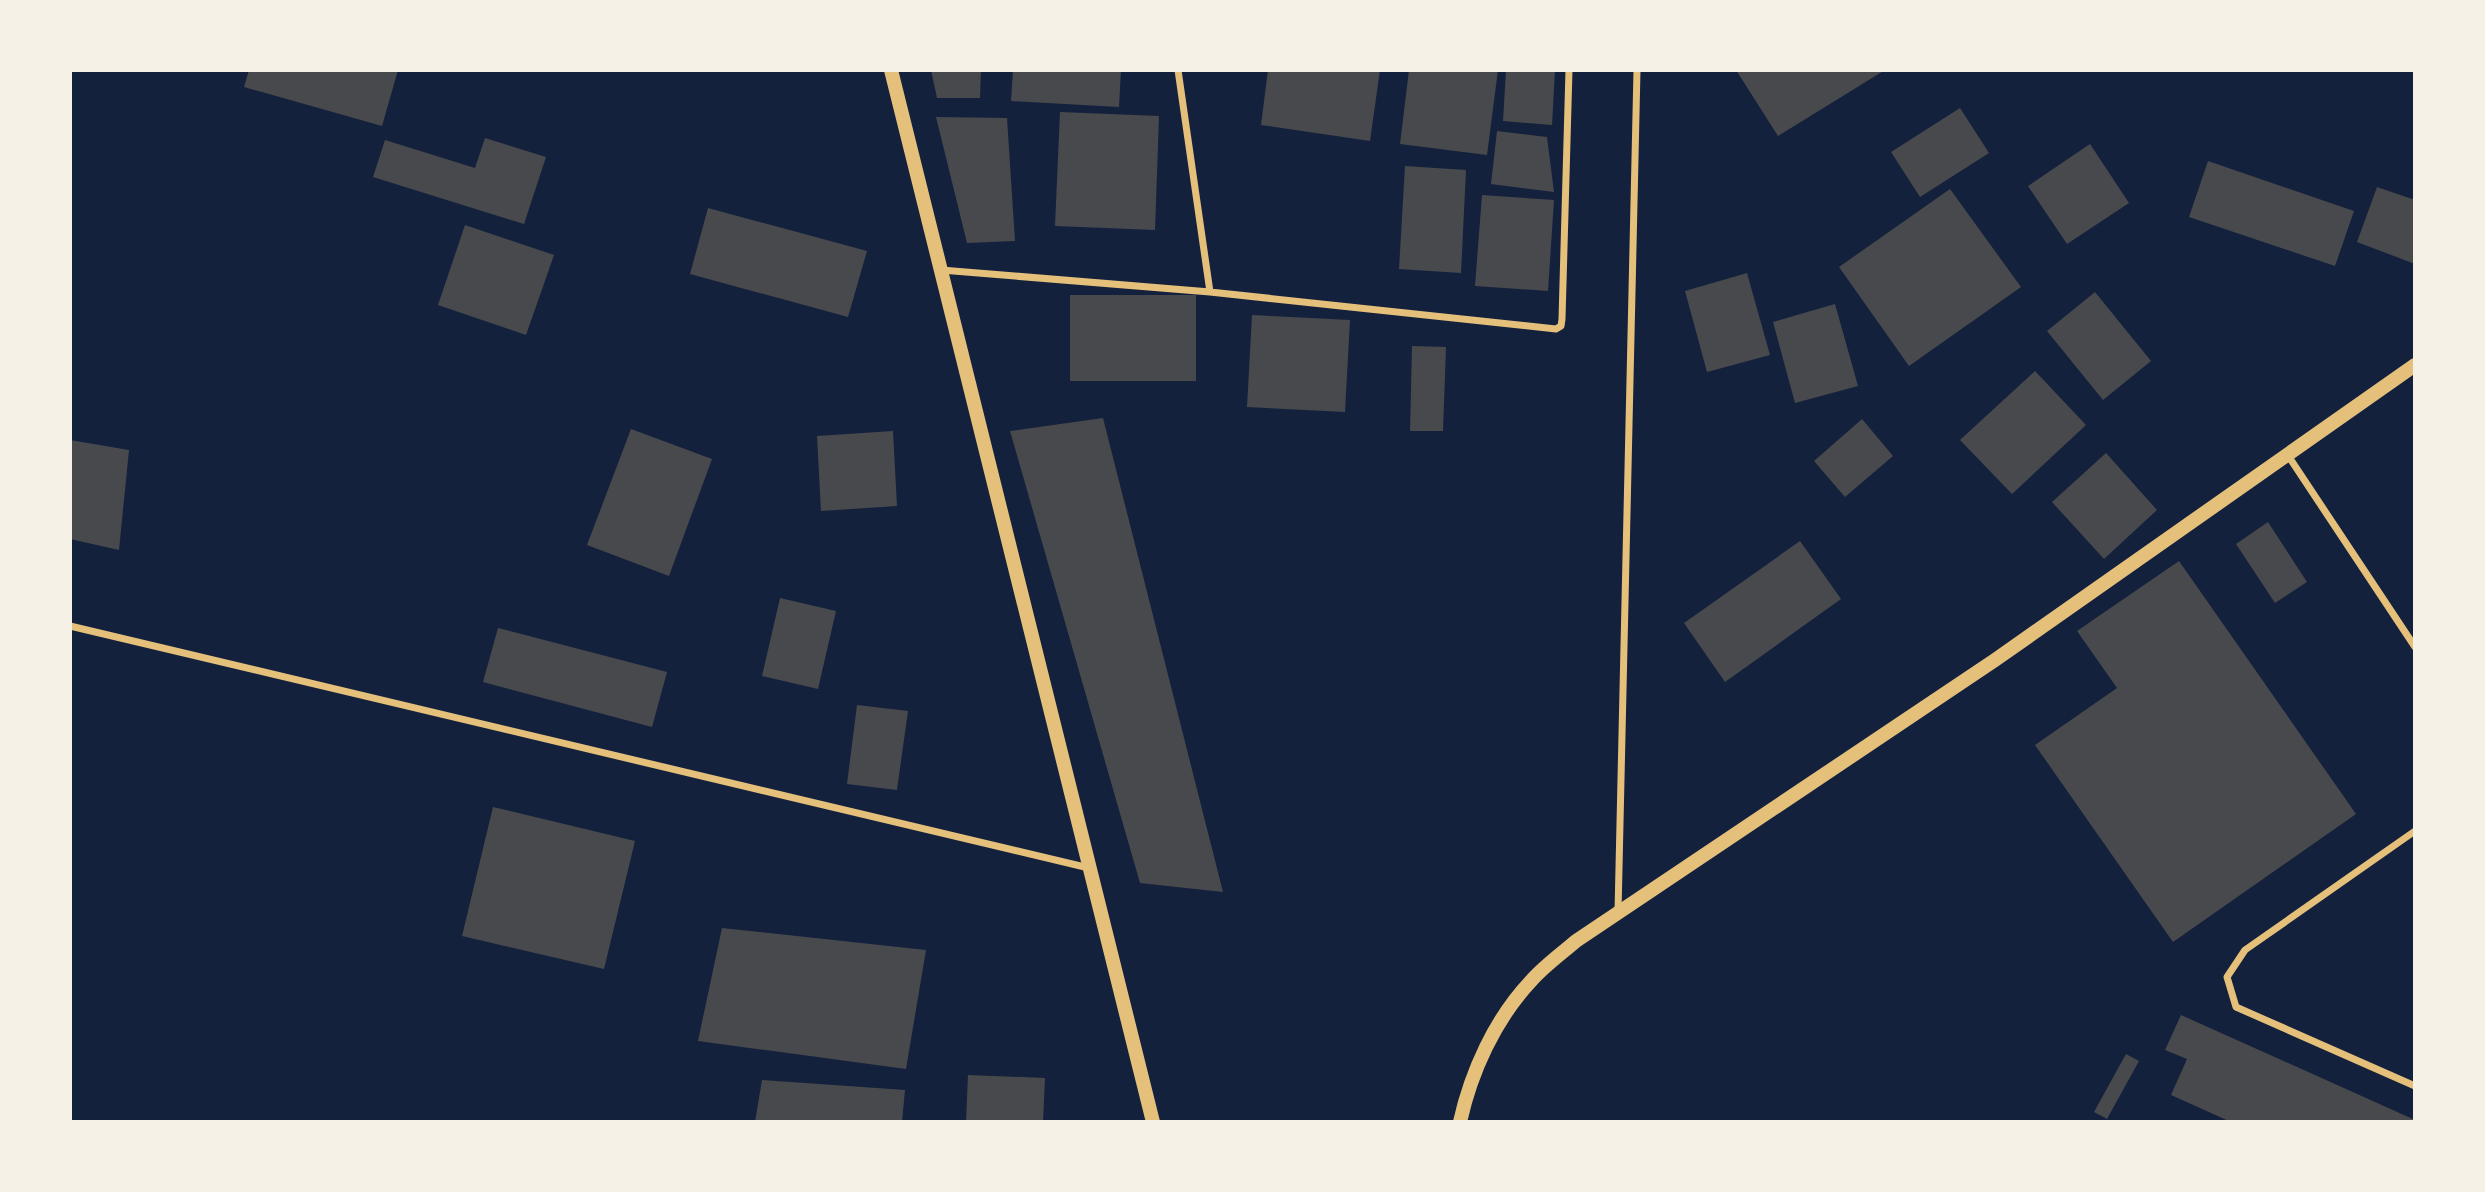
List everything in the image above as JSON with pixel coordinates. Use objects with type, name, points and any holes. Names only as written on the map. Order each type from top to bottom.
[{"type":"main road","points":[[891,70],[1153,1122]]},
{"type":"main road","points":[[1460,1122],[1466,1094],[1494,1032],[1530,981],[1576,941],[1995,660],[2415,365]]},
{"type":"street","points":[[1178,70],[1210,292]]},
{"type":"street","points":[[941,270],[1210,292],[1556,329],[1561,326],[1569,70]]},
{"type":"street","points":[[1618,913],[1637,70]]},
{"type":"street","points":[[2287,453],[2415,647]]},
{"type":"street","points":[[70,626],[1088,868]]},
{"type":"street","points":[[2415,831],[2245,950],[2227,977],[2236,1007],[2415,1086]]},
{"type":"building","points":[[249,70],[398,70],[382,126],[244,87]]},
{"type":"building","points":[[931,70],[981,70],[980,98],[937,98]]},
{"type":"building","points":[[1013,70],[1121,70],[1119,107],[1011,101]]},
{"type":"building","points":[[1268,70],[1380,70],[1370,141],[1261,125]]},
{"type":"building","points":[[1409,70],[1498,70],[1487,155],[1400,144]]},
{"type":"building","points":[[1506,70],[1555,70],[1552,125],[1503,121]]},
{"type":"building","points":[[1736,70],[1885,70],[1778,136]]},
{"type":"building","points":[[1960,108],[1989,153],[1920,197],[1891,152]]},
{"type":"building","points":[[1060,112],[1159,116],[1155,230],[1055,226]]},
{"type":"building","points":[[936,117],[1007,118],[1015,241],[967,243]]},
{"type":"building","points":[[1497,131],[1547,137],[1554,192],[1491,184]]},
{"type":"building","points":[[485,138],[546,157],[524,224],[373,177],[385,140],[475,168]]},
{"type":"building","points":[[2090,144],[2129,203],[2067,244],[2028,186]]},
{"type":"building","points":[[2208,161],[2354,211],[2335,266],[2189,217]]},
{"type":"building","points":[[1405,166],[1466,170],[1461,273],[1399,269]]},
{"type":"building","points":[[2377,187],[2415,200],[2415,264],[2357,242]]},
{"type":"building","points":[[1950,189],[2021,287],[1909,366],[1839,267]]},
{"type":"building","points":[[1482,195],[1554,200],[1548,291],[1475,286]]},
{"type":"building","points":[[708,208],[867,251],[848,317],[690,274]]},
{"type":"building","points":[[465,225],[554,255],[526,335],[438,305]]},
{"type":"building","points":[[1747,273],[1770,355],[1707,372],[1685,291]]},
{"type":"building","points":[[2095,292],[2151,361],[2103,400],[2047,331]]},
{"type":"building","points":[[1070,295],[1196,295],[1196,381],[1070,381]]},
{"type":"building","points":[[1835,304],[1858,386],[1795,403],[1773,322]]},
{"type":"building","points":[[1252,315],[1350,320],[1345,412],[1247,407]]},
{"type":"building","points":[[1412,346],[1446,347],[1443,431],[1410,431]]},
{"type":"building","points":[[2035,371],[2086,425],[2012,494],[1960,440]]},
{"type":"building","points":[[1103,418],[1223,892],[1140,883],[1010,431]]},
{"type":"building","points":[[1862,419],[1893,456],[1845,497],[1814,461]]},
{"type":"building","points":[[631,429],[712,459],[669,576],[587,545]]},
{"type":"building","points":[[893,431],[897,506],[821,511],[817,436]]},
{"type":"building","points":[[70,440],[129,450],[119,550],[70,539]]},
{"type":"building","points":[[2106,453],[2157,510],[2104,559],[2052,502]]},
{"type":"building","points":[[2268,522],[2307,582],[2275,603],[2236,544]]},
{"type":"building","points":[[1800,541],[1841,599],[1725,682],[1684,623]]},
{"type":"building","points":[[2179,561],[2356,814],[2173,942],[2035,745],[2117,688],[2077,631]]},
{"type":"building","points":[[780,598],[836,611],[818,689],[762,676]]},
{"type":"building","points":[[498,628],[667,672],[652,727],[483,682]]},
{"type":"building","points":[[857,705],[908,711],[897,790],[847,784]]},
{"type":"building","points":[[493,807],[635,841],[604,969],[462,936]]},
{"type":"building","points":[[722,928],[926,950],[906,1069],[698,1041]]},
{"type":"building","points":[[2181,1015],[2415,1122],[2231,1122],[2171,1095],[2187,1059],[2165,1050]]},
{"type":"building","points":[[2126,1054],[2139,1061],[2107,1119],[2094,1112]]},
{"type":"building","points":[[968,1075],[1045,1078],[1043,1122],[966,1122]]},
{"type":"building","points":[[762,1080],[905,1090],[902,1122],[755,1122]]}]
